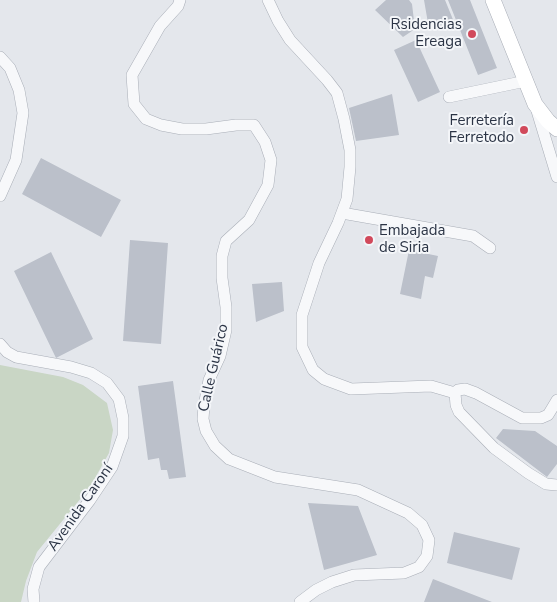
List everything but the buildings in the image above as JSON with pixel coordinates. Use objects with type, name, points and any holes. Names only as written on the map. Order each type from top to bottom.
[{"type":"street","name":"Calle Guárico","points":[[180,0],[178,6],[160,26],[132,75],[134,104],[146,119],[161,125],[182,129],[206,129],[236,125],[254,126],[265,142],[271,160],[268,185],[249,220],[226,241],[222,256],[226,330],[220,356],[209,380],[203,419],[206,431],[215,446],[230,459],[275,477],[358,490],[408,513],[422,525],[429,540],[427,556],[419,567],[404,573],[354,575],[332,582],[316,590],[300,602]]},
{"type":"street","points":[[268,0],[290,40],[337,93],[350,150],[348,191],[342,212],[318,264],[302,315],[302,347],[313,370],[324,379],[351,389],[431,386],[455,393]]},
{"type":"street","points":[[493,0],[535,104],[556,173]]},
{"type":"street","points":[[0,57],[10,68],[19,90],[23,113],[16,160],[0,196]]},
{"type":"street","points":[[449,97],[526,81]]},
{"type":"street","points":[[535,104],[557,129]]},
{"type":"street","points":[[556,173],[555,156],[557,149]]},
{"type":"street","points":[[342,212],[473,236],[490,248]]},
{"type":"street","name":"Avenida Caroní","points":[[0,344],[7,352],[16,357],[72,367],[91,373],[107,383],[119,399],[123,418],[123,436],[112,467],[90,500],[39,567],[33,589],[34,602]]},
{"type":"street","points":[[455,393],[458,390],[465,389],[476,393],[522,418],[541,418],[548,415],[557,400]]},
{"type":"street","points":[[455,393],[459,412],[494,448],[546,484],[557,485]]},
{"type":"green space","points":[[0,365],[63,377],[83,385],[107,403],[113,430],[109,453],[90,487],[37,552],[26,581],[21,602],[0,602]]},
{"type":"place","name":"Rsidencias Ereaga","points":[[472,34]]},
{"type":"place","name":"Ferretería Ferretodo","points":[[524,130]]},
{"type":"place","name":"Embajada de Siria","points":[[369,240]]}]
